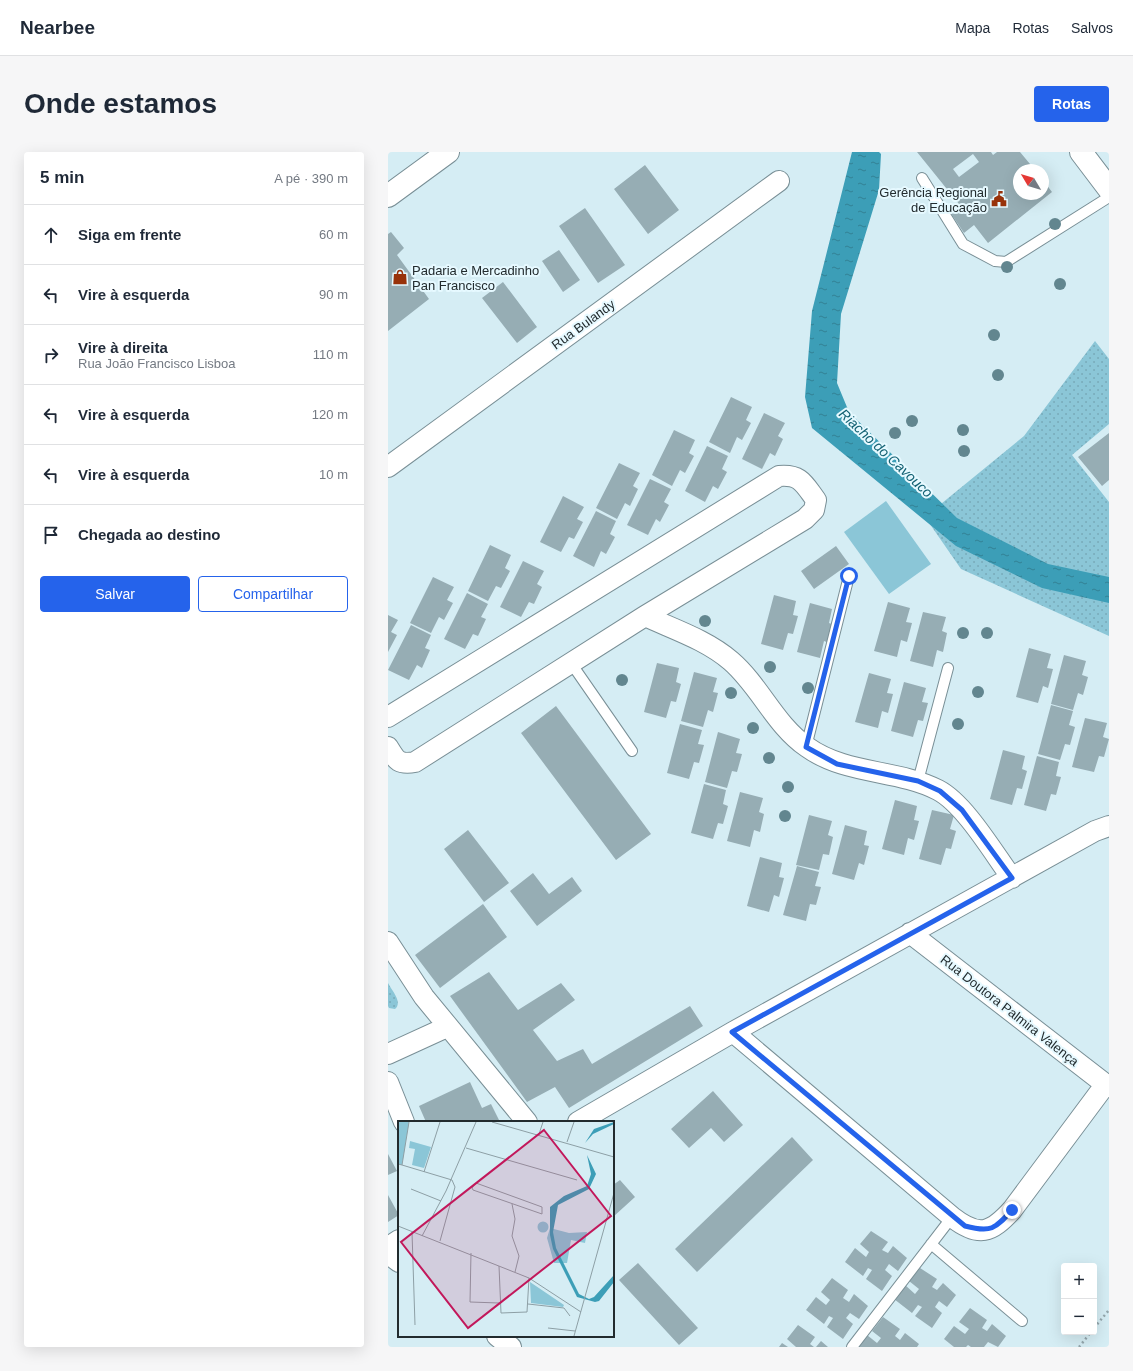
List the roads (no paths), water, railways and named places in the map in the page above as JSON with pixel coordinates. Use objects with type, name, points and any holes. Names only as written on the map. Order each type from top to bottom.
[{"type":"street","points":[[389,195],[448,152]]},
{"type":"street","points":[[1081,152],[1109,189]]},
{"type":"street","name":"Rua Bulandy","points":[[388,467],[779,181]]},
{"type":"street","points":[[388,717],[779,476],[790,475],[800,479],[816,500],[814,510],[805,518],[645,616],[415,762],[404,764],[396,759],[388,747]]},
{"type":"street","points":[[645,616],[711,647],[731,661],[751,682],[770,709],[806,747],[837,764],[918,781],[940,791],[962,810],[1012,878]]},
{"type":"street","points":[[580,1121],[732,1032],[910,933],[1012,878],[1104,833]]},
{"type":"street","name":"Rua Doutora Palmira Valença","points":[[910,933],[1107,1086]]},
{"type":"street","points":[[388,942],[424,998],[526,1121]]},
{"type":"street","points":[[388,1054],[447,1027]]},
{"type":"street","points":[[732,1032],[952,1217],[965,1226],[981,1231],[995,1227],[1012,1210],[1107,1086]]},
{"type":"street","points":[[388,1082],[404,1121]]},
{"type":"street","points":[[388,1247],[398,1241]]},
{"type":"street","points":[[388,1254],[398,1261]]},
{"type":"street","points":[[498,1337],[511,1347]]},
{"type":"lane","points":[[922,178],[963,244],[995,261],[1006,262],[1109,197]]},
{"type":"lane","points":[[806,747],[849,576]]},
{"type":"lane","points":[[571,663],[632,751]]},
{"type":"lane","points":[[918,781],[948,668]]},
{"type":"lane","points":[[852,1347],[952,1217]]},
{"type":"lane","points":[[931,1244],[1022,1321]]},
{"type":"water","name":"Riacho do Cavouco","points":[[852,152],[879,152],[881,154],[879,190],[841,314],[837,383],[849,412],[957,518],[1048,564],[1109,577],[1109,603],[1042,588],[956,546],[812,428],[805,397],[812,311]]},
{"type":"place","name":"Gerência Regional de Educação","points":[[999,199]]},
{"type":"place","name":"Padaria e Mercadinho Pan Francisco","points":[[400,277]]}]
